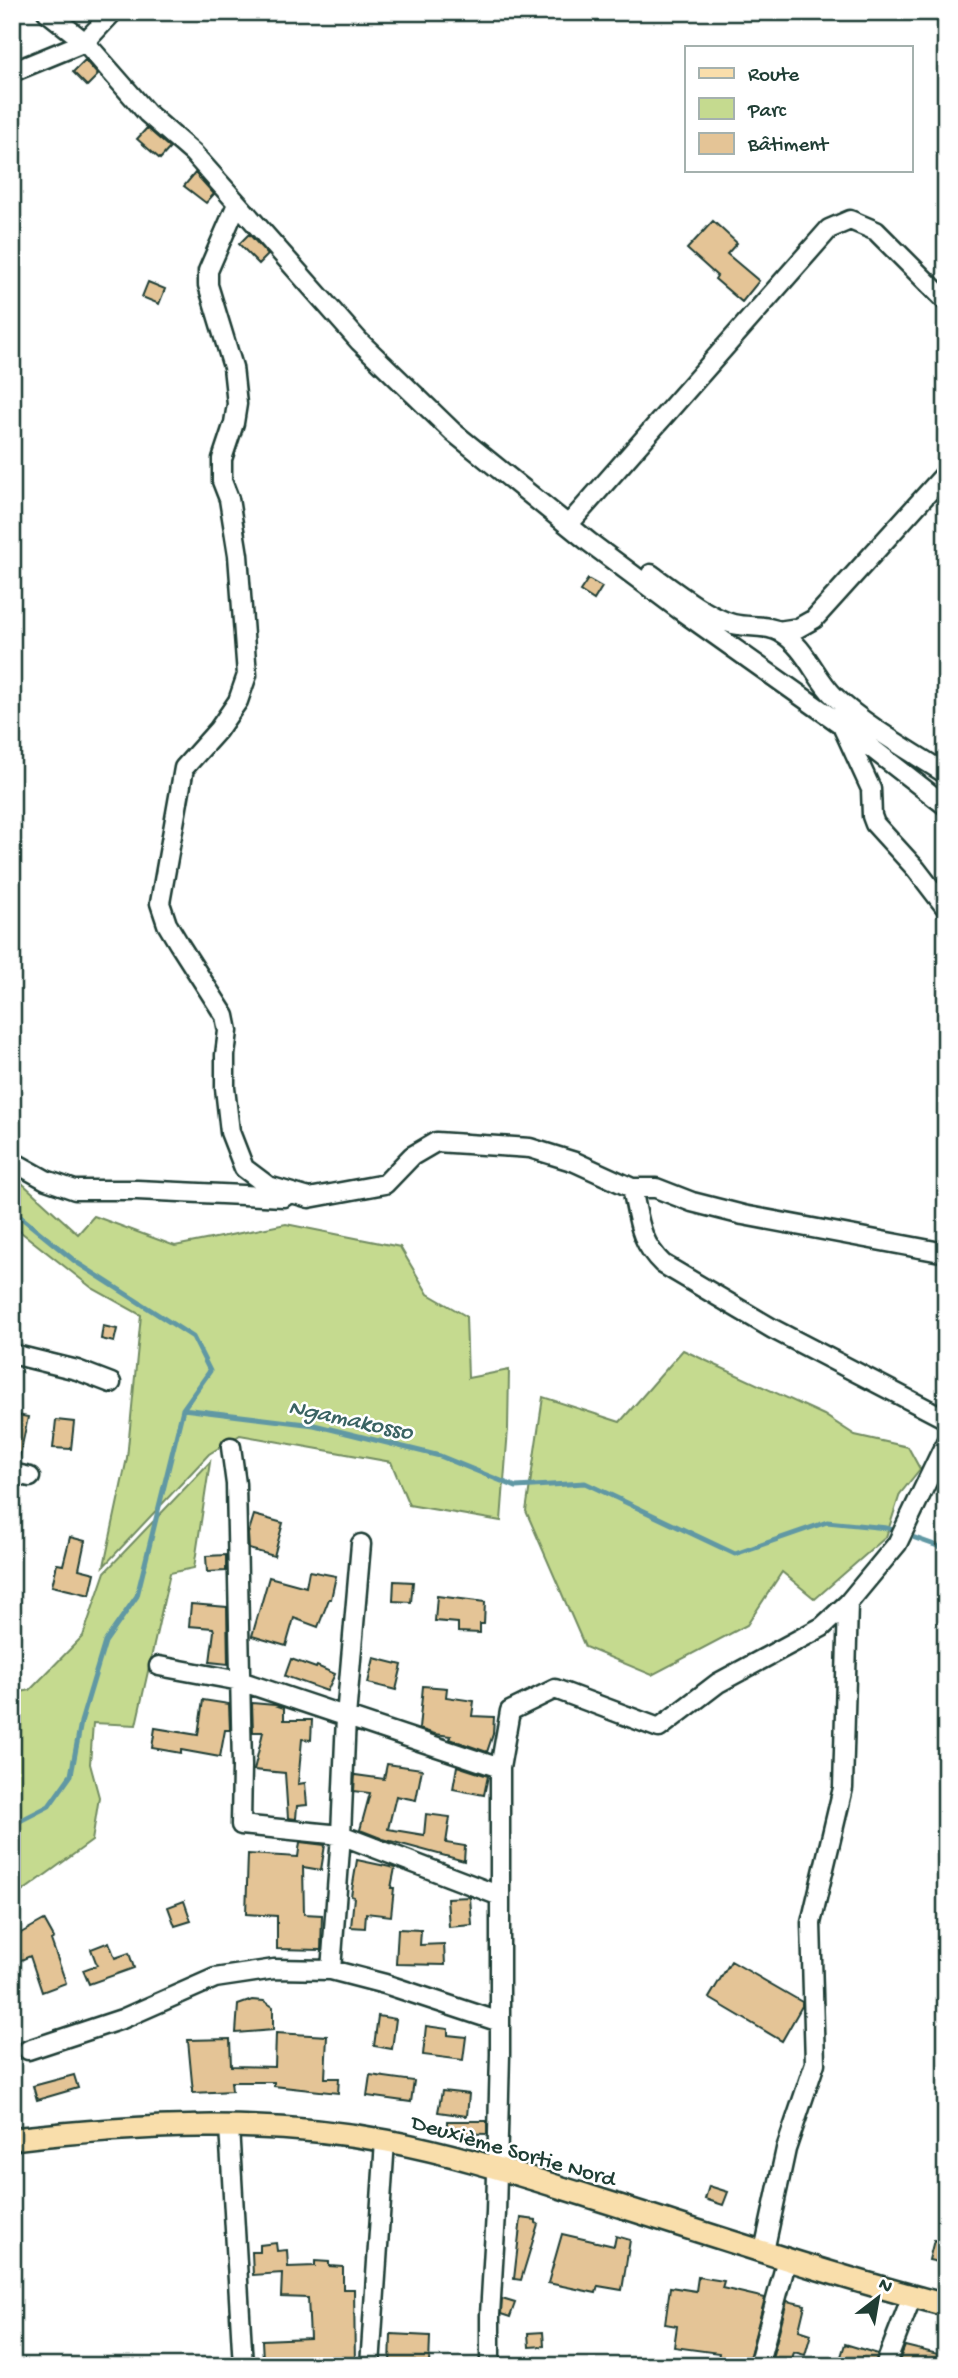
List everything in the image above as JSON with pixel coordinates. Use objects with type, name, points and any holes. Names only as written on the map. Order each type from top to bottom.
[{"type":"main road","name":"Deuxième Sortie Nord","points":[[12,2140],[152,2126],[267,2127],[385,2141],[455,2155],[787,2259],[946,2305]]},
{"type":"street","points":[[47,12],[85,43],[147,113],[193,153],[369,351],[453,432],[589,542],[842,725],[946,806]]},
{"type":"street","points":[[12,72],[85,43],[113,12]]},
{"type":"street","points":[[237,204],[208,271],[208,285],[233,367],[237,404],[222,460],[222,481],[229,499],[238,555],[247,675],[238,701],[218,730],[184,768],[160,903],[173,934],[225,1016],[228,1031],[225,1088],[230,1132],[244,1168],[268,1186],[309,1198]]},
{"type":"street","points":[[569,524],[829,229],[850,220],[877,232],[946,300]]},
{"type":"street","points":[[778,631],[799,628],[814,619],[946,473]]},
{"type":"street","points":[[589,542],[624,555],[712,614],[732,624],[778,631],[801,651],[833,695],[849,709],[946,774]]},
{"type":"street","points":[[842,725],[871,789],[872,817],[875,824],[916,869],[946,908]]},
{"type":"street","points":[[12,1161],[46,1180],[75,1190],[137,1190],[309,1198],[385,1184],[412,1156],[436,1142],[530,1148],[575,1162],[632,1188],[656,1188],[692,1202],[743,1215],[946,1253]]},
{"type":"street","points":[[632,1188],[643,1238],[650,1252],[663,1264],[773,1329],[946,1419]]},
{"type":"street","points":[[12,1354],[78,1370],[111,1383]]},
{"type":"street","points":[[490,2366],[500,2022],[500,1768],[510,1711],[555,1689],[659,1728],[718,1683],[822,1627],[848,1602],[897,1544],[946,1442]]},
{"type":"street","points":[[231,1447],[236,1484],[241,1825],[341,1835],[500,1896]]},
{"type":"street","points":[[331,1970],[346,1717],[361,1544]]},
{"type":"street","points":[[764,2251],[786,2150],[815,2063],[811,1923],[843,1788],[848,1602]]},
{"type":"street","points":[[159,1666],[240,1681],[500,1768]]},
{"type":"street","points":[[28,2050],[122,2019],[215,1978],[274,1969],[331,1970],[385,1984],[500,2022]]},
{"type":"street","points":[[229,2127],[243,2366]]},
{"type":"street","points":[[370,2366],[385,2141]]},
{"type":"street","points":[[758,2366],[787,2259]]},
{"type":"street","points":[[885,2366],[912,2296]]},
{"type":"green space","points":[[12,1174],[78,1234],[94,1216],[175,1246],[286,1224],[400,1247],[428,1294],[466,1316],[468,1378],[509,1370],[508,1429],[501,1521],[409,1505],[391,1462],[240,1435],[209,1454],[104,1566],[127,1458],[141,1315],[92,1288],[12,1225]]},
{"type":"green space","points":[[683,1350],[824,1415],[855,1435],[908,1447],[920,1469],[900,1494],[886,1537],[815,1599],[782,1572],[747,1625],[652,1675],[585,1647],[526,1511],[543,1397],[620,1422]]},
{"type":"green space","points":[[210,1462],[194,1568],[170,1573],[136,1725],[93,1723],[90,1764],[99,1797],[92,1841],[12,1899],[12,1694],[30,1690],[83,1636],[105,1572]]},
{"type":"building","points":[[85,60],[98,75],[87,86],[73,72]]},
{"type":"building","points":[[147,128],[170,148],[160,159],[137,139]]},
{"type":"building","points":[[195,173],[214,194],[206,203],[184,186]]},
{"type":"building","points":[[713,221],[737,243],[727,254],[759,281],[742,302],[715,279],[717,276],[687,249]]},
{"type":"building","points":[[249,234],[268,255],[259,264],[239,244]]},
{"type":"building","points":[[148,282],[165,289],[159,304],[142,297]]},
{"type":"building","points":[[588,579],[602,587],[594,600],[580,591]]},
{"type":"building","points":[[103,1326],[117,1329],[114,1342],[101,1339]]},
{"type":"building","points":[[12,1414],[28,1417],[19,1460],[12,1460]]},
{"type":"building","points":[[56,1420],[74,1422],[71,1449],[53,1448]]},
{"type":"building","points":[[254,1515],[283,1523],[274,1556],[249,1549],[248,1534]]},
{"type":"building","points":[[70,1537],[85,1541],[79,1569],[95,1573],[90,1595],[52,1586],[57,1564],[63,1565]]},
{"type":"building","points":[[226,1555],[226,1571],[207,1572],[206,1556]]},
{"type":"building","points":[[309,1571],[336,1576],[331,1599],[318,1627],[294,1618],[286,1646],[252,1636],[269,1577],[306,1587]]},
{"type":"building","points":[[394,1581],[413,1582],[411,1602],[393,1601]]},
{"type":"building","points":[[437,1596],[485,1602],[484,1624],[480,1624],[480,1633],[458,1632],[458,1623],[435,1621]]},
{"type":"building","points":[[191,1604],[227,1607],[228,1664],[210,1662],[214,1631],[213,1628],[189,1626]]},
{"type":"building","points":[[374,1658],[402,1665],[396,1690],[368,1683]]},
{"type":"building","points":[[291,1659],[335,1674],[327,1691],[285,1676]]},
{"type":"building","points":[[423,1686],[447,1688],[446,1697],[474,1701],[472,1716],[494,1717],[493,1734],[487,1752],[450,1739],[451,1736],[419,1729]]},
{"type":"building","points":[[203,1700],[229,1704],[230,1730],[225,1730],[220,1757],[152,1748],[155,1728],[198,1735]]},
{"type":"building","points":[[252,1703],[284,1708],[284,1720],[312,1720],[311,1740],[302,1739],[298,1784],[305,1783],[307,1805],[297,1806],[296,1819],[288,1818],[285,1773],[254,1770],[263,1732],[253,1732]]},
{"type":"building","points":[[387,1764],[422,1769],[416,1800],[396,1796],[388,1829],[424,1835],[426,1814],[450,1817],[446,1843],[465,1846],[464,1861],[360,1830],[370,1793],[354,1791],[355,1775],[384,1779]]},
{"type":"building","points":[[457,1766],[488,1776],[484,1795],[453,1789]]},
{"type":"building","points":[[300,1842],[325,1845],[321,1870],[303,1867],[304,1914],[322,1915],[321,1950],[277,1949],[277,1916],[246,1914],[248,1854],[298,1857]]},
{"type":"building","points":[[357,1860],[395,1868],[391,1888],[394,1888],[391,1916],[366,1913],[365,1928],[351,1927],[354,1897],[351,1896]]},
{"type":"building","points":[[470,1897],[472,1925],[449,1927],[447,1898]]},
{"type":"building","points":[[184,1901],[191,1921],[175,1926],[168,1907]]},
{"type":"building","points":[[44,1920],[54,1938],[51,1940],[66,1983],[42,1992],[30,1956],[12,1964],[12,1938]]},
{"type":"building","points":[[398,1929],[421,1930],[420,1945],[444,1944],[445,1965],[396,1964]]},
{"type":"building","points":[[109,1942],[115,1958],[129,1953],[134,1968],[89,1984],[83,1970],[97,1965],[91,1949]]},
{"type":"building","points":[[731,1961],[802,2002],[782,2041],[709,1998]]},
{"type":"building","points":[[252,2000],[264,2001],[273,2007],[273,2030],[236,2033],[238,2005]]},
{"type":"building","points":[[378,2016],[396,2019],[392,2049],[374,2046]]},
{"type":"building","points":[[426,2026],[448,2029],[448,2035],[466,2037],[463,2060],[423,2055]]},
{"type":"building","points":[[276,2033],[327,2036],[325,2078],[339,2078],[338,2093],[274,2086],[274,2082],[231,2082],[232,2091],[193,2093],[188,2040],[230,2039],[231,2066],[275,2067]]},
{"type":"building","points":[[74,2075],[78,2088],[37,2100],[33,2086]]},
{"type":"building","points":[[370,2075],[414,2081],[411,2102],[367,2096]]},
{"type":"building","points":[[442,2091],[469,2094],[467,2116],[438,2112]]},
{"type":"building","points":[[447,2121],[487,2121],[487,2134],[447,2133]]},
{"type":"building","points":[[709,2186],[728,2192],[723,2205],[705,2199]]},
{"type":"building","points":[[521,2218],[536,2220],[538,2224],[521,2280],[514,2279]]},
{"type":"building","points":[[562,2234],[614,2246],[616,2236],[630,2240],[622,2290],[598,2286],[596,2293],[548,2283]]},
{"type":"building","points":[[934,2240],[946,2243],[943,2263],[929,2260]]},
{"type":"building","points":[[276,2243],[277,2251],[287,2250],[288,2267],[315,2266],[315,2261],[343,2267],[343,2289],[354,2289],[355,2366],[332,2366],[332,2358],[263,2360],[262,2340],[310,2338],[308,2298],[281,2297],[282,2273],[253,2275],[252,2252],[260,2252],[260,2245]]},
{"type":"building","points":[[698,2277],[724,2281],[722,2288],[765,2298],[747,2366],[717,2366],[719,2353],[674,2347],[677,2326],[665,2324],[670,2287],[696,2291]]},
{"type":"building","points":[[502,2299],[515,2303],[510,2317],[501,2314]]},
{"type":"building","points":[[787,2301],[805,2305],[799,2330],[811,2334],[805,2355],[794,2352],[790,2366],[770,2366]]},
{"type":"building","points":[[543,2332],[544,2346],[529,2347],[528,2333]]},
{"type":"building","points":[[391,2334],[430,2336],[429,2366],[390,2366]]},
{"type":"building","points":[[845,2344],[878,2354],[874,2366],[838,2366]]},
{"type":"building","points":[[905,2346],[946,2356],[946,2366],[897,2366]]},
{"type":"waterway","points":[[12,1210],[76,1262],[193,1337],[210,1371],[183,1409]]},
{"type":"waterway","name":"Ngamakosso","points":[[12,1825],[49,1806],[71,1775],[81,1722],[105,1642],[137,1596],[183,1409],[314,1425],[440,1456],[516,1487],[585,1483],[735,1554],[827,1522],[887,1528],[946,1549]]}]
